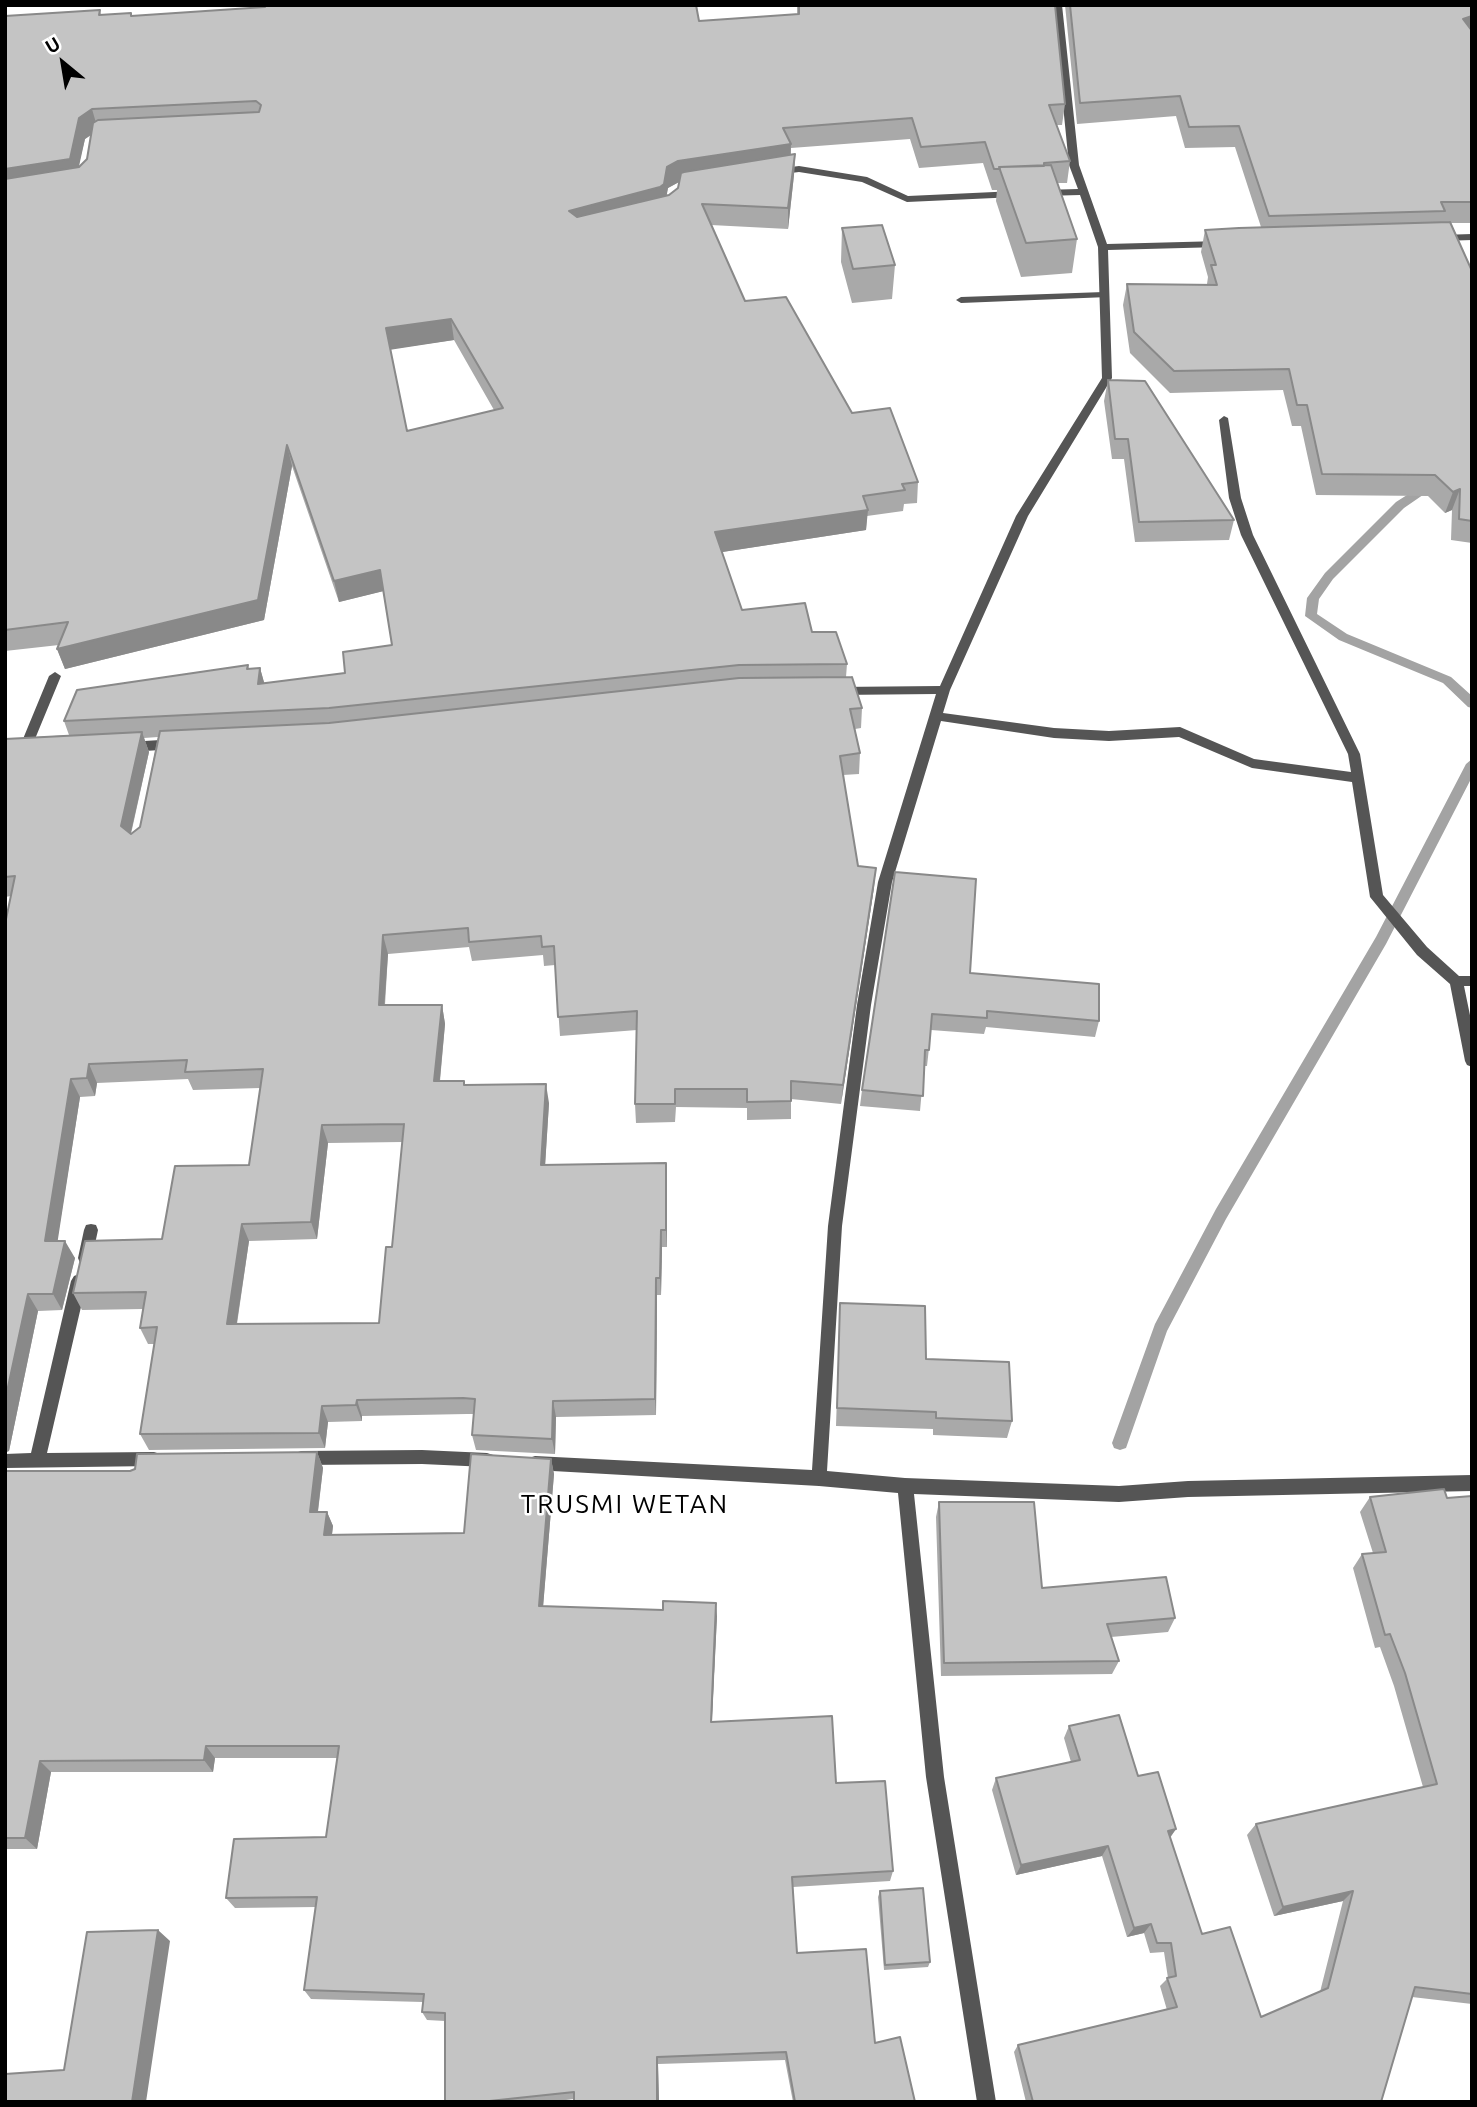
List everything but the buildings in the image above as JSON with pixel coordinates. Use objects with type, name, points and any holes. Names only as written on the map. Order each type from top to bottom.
[{"type":"street","points":[[819,1478],[835,1227],[864,1005],[885,883],[944,690],[1022,516],[1107,378],[1103,247],[1074,165],[1057,5]]},
{"type":"street","points":[[760,175],[799,169],[864,179],[907,199],[1083,192]]},
{"type":"street","points":[[1431,238],[1472,237]]},
{"type":"street","points":[[1103,247],[1240,243]]},
{"type":"street","points":[[961,300],[1104,295]]},
{"type":"street","points":[[1224,420],[1235,498],[1247,535],[1353,754],[1377,897],[1422,951],[1455,981],[1472,1061]]},
{"type":"street","points":[[25,751],[55,676]]},
{"type":"street","points":[[821,691],[944,690]]},
{"type":"street","points":[[936,716],[1054,733],[1109,736],[1180,732],[1252,763],[1358,778]]},
{"type":"street","points":[[121,747],[158,752],[186,744]]},
{"type":"street","points":[[1455,981],[1472,981]]},
{"type":"street","points":[[37,1460],[91,1230]]},
{"type":"street","points":[[285,1458],[422,1457],[819,1478],[905,1486],[1119,1494],[1188,1489],[1472,1483]]},
{"type":"street","points":[[5,1461],[175,1459]]},
{"type":"street","points":[[905,1486],[935,1777],[987,2102]]},
{"type":"waterway","points":[[1429,485],[1400,505],[1329,576],[1313,598],[1311,616],[1343,637],[1447,680],[1472,704]]},
{"type":"waterway","points":[[1120,1443],[1160,1329],[1221,1214],[1381,940],[1472,764]]},
{"type":"district","name":"TRUSMI WETAN","points":[[625,1504]]}]
